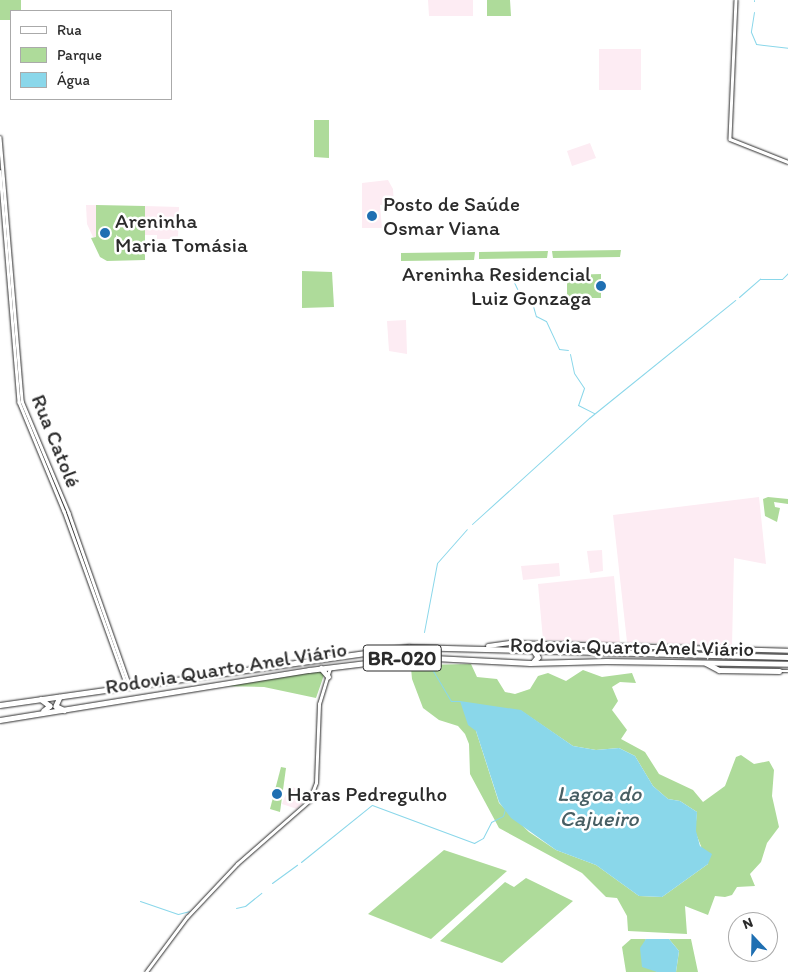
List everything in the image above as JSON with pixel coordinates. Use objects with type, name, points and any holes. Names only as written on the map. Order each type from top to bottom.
[{"type":"highway","name":"Rodovia Quarto Anel Viário","points":[[0,705],[305,660],[428,646],[488,646],[788,657]]},
{"type":"highway","points":[[530,663],[538,658],[532,648]]},
{"type":"highway","points":[[680,648],[702,654]]},
{"type":"highway","points":[[364,652],[364,662]]},
{"type":"highway","name":"Rodovia Quarto Anel Viário","points":[[0,720],[364,662],[442,657],[530,663],[788,664]]},
{"type":"highway","points":[[776,657],[777,665]]},
{"type":"highway","points":[[305,660],[306,670]]},
{"type":"highway","points":[[706,663],[719,670],[778,671]]},
{"type":"highway","points":[[321,668],[328,676]]},
{"type":"highway","points":[[62,696],[56,706],[67,710]]},
{"type":"highway","points":[[31,715],[49,708],[47,702],[40,699]]},
{"type":"main road","name":"BR-020","points":[[488,646],[510,643],[788,651]]},
{"type":"street","points":[[736,0],[730,139],[788,162]]},
{"type":"street","name":"Rua Catolé","points":[[0,137],[19,380],[22,401],[30,427]]},
{"type":"street","name":"Rua Catolé","points":[[0,171],[14,363],[19,402],[75,535],[128,687]]},
{"type":"street","points":[[146,972],[187,917],[230,870],[309,801],[316,783],[319,704],[331,667]]},
{"type":"street","points":[[778,671],[788,671]]},
{"type":"shaded area","points":[[428,0],[473,0],[473,16],[429,16]]},
{"type":"shaded area","points":[[599,49],[641,49],[641,90],[599,90]]},
{"type":"shaded area","points":[[590,143],[596,158],[572,166],[567,151]]},
{"type":"shaded area","points":[[388,180],[393,189],[394,204],[380,205],[382,228],[362,228],[362,183]]},
{"type":"shaded area","points":[[86,205],[96,205],[96,237],[93,237],[87,224]]},
{"type":"shaded area","points":[[145,206],[179,207],[178,239],[157,239],[157,235],[145,235]]},
{"type":"shaded area","points":[[406,320],[407,354],[389,351],[387,321]]},
{"type":"shaded area","points":[[759,497],[766,564],[734,558],[732,646],[627,642],[613,515]]},
{"type":"shaded area","points":[[602,550],[603,571],[590,573],[587,551]]},
{"type":"shaded area","points":[[559,563],[560,576],[523,580],[521,566]]},
{"type":"shaded area","points":[[614,576],[620,643],[543,640],[538,584]]},
{"type":"shaded area","points":[[289,786],[311,793],[297,809],[282,804]]},
{"type":"green space","points":[[0,0],[21,0],[21,10],[10,10],[10,20],[0,20]]},
{"type":"green space","points":[[487,0],[510,0],[511,16],[487,16]]},
{"type":"green space","points":[[314,120],[329,120],[329,158],[314,157]]},
{"type":"green space","points":[[96,205],[145,206],[145,260],[107,261],[100,257],[91,238],[96,237]]},
{"type":"green space","points":[[621,250],[620,257],[553,258],[552,251]]},
{"type":"green space","points":[[548,251],[547,258],[479,259],[479,252]]},
{"type":"green space","points":[[475,252],[474,260],[401,261],[401,253]]},
{"type":"green space","points":[[302,271],[332,272],[334,307],[302,308]]},
{"type":"green space","points":[[601,274],[601,298],[567,298],[567,275]]},
{"type":"green space","points":[[768,497],[788,499],[788,504],[774,502],[775,507],[780,508],[777,522],[765,516],[763,499]]},
{"type":"green space","points":[[471,664],[477,677],[497,679],[505,692],[515,694],[530,689],[538,676],[548,673],[566,681],[583,670],[602,677],[632,673],[636,683],[620,682],[612,687],[618,701],[612,710],[627,730],[621,739],[645,752],[659,774],[693,790],[703,802],[725,786],[736,757],[741,755],[754,764],[769,761],[774,770],[772,796],[779,827],[767,843],[761,862],[750,874],[755,886],[737,887],[732,895],[725,897],[715,896],[708,915],[685,906],[687,934],[628,931],[627,916],[617,898],[606,897],[582,873],[499,828],[470,774],[469,744],[465,734],[458,726],[439,720],[423,708],[412,679],[411,668],[419,665]],"holes":[[[520,710],[573,746],[596,750],[619,748],[635,756],[653,786],[668,799],[680,801],[697,812],[695,831],[708,864],[662,897],[639,896],[596,865],[556,850],[529,832],[499,803],[476,731]]]},
{"type":"green space","points":[[322,671],[324,675],[316,698],[264,687],[216,686]]},
{"type":"green space","name":"Haras Pedregulho","points":[[281,767],[286,768],[280,812],[270,809]]},
{"type":"green space","points":[[444,850],[507,871],[431,939],[368,914]]},
{"type":"green space","points":[[526,878],[573,901],[502,963],[440,941],[505,882],[514,887]]},
{"type":"green space","points":[[631,939],[646,939],[644,945],[657,972],[626,972],[622,947]]},
{"type":"green space","points":[[669,939],[691,939],[698,972],[676,972],[679,951]]},
{"type":"water","name":"Lagoa do Cajueiro","points":[[460,701],[521,710],[573,746],[596,750],[619,748],[635,756],[653,786],[668,799],[680,801],[697,812],[696,831],[700,846],[712,854],[708,864],[662,897],[639,896],[596,865],[556,850],[511,818],[499,802],[476,731],[468,725]]},
{"type":"water","points":[[646,939],[669,939],[679,951],[676,972],[657,972],[642,967],[640,948]]},
{"type":"waterway","points":[[754,12],[751,32],[756,44],[788,48]]},
{"type":"waterway","points":[[739,297],[760,279],[782,279],[788,273]]},
{"type":"waterway","points":[[501,276],[513,280],[519,293],[531,299],[536,316],[546,321],[559,349],[568,350]]},
{"type":"waterway","points":[[472,524],[589,418],[735,300]]},
{"type":"waterway","points":[[570,354],[574,373],[584,388],[578,405],[594,413]]},
{"type":"waterway","points":[[424,632],[437,563],[467,529]]},
{"type":"waterway","points":[[429,664],[451,701],[460,701]]},
{"type":"waterway","points":[[301,862],[372,805],[474,843],[483,838],[491,822],[503,816],[505,809]]},
{"type":"waterway","points":[[272,883],[297,865]]},
{"type":"waterway","points":[[236,908],[245,906],[261,893]]},
{"type":"waterway","points":[[140,901],[178,914],[189,911]]},
{"type":"place","name":"Posto de Saúde Osmar Viana","points":[[372,216]]},
{"type":"place","name":"Areninha Maria Tomásia","points":[[105,233]]},
{"type":"place","name":"Areninha Residencial Luiz Gonzaga","points":[[601,286]]},
{"type":"place","name":"Haras Pedregulho","points":[[277,794]]}]
